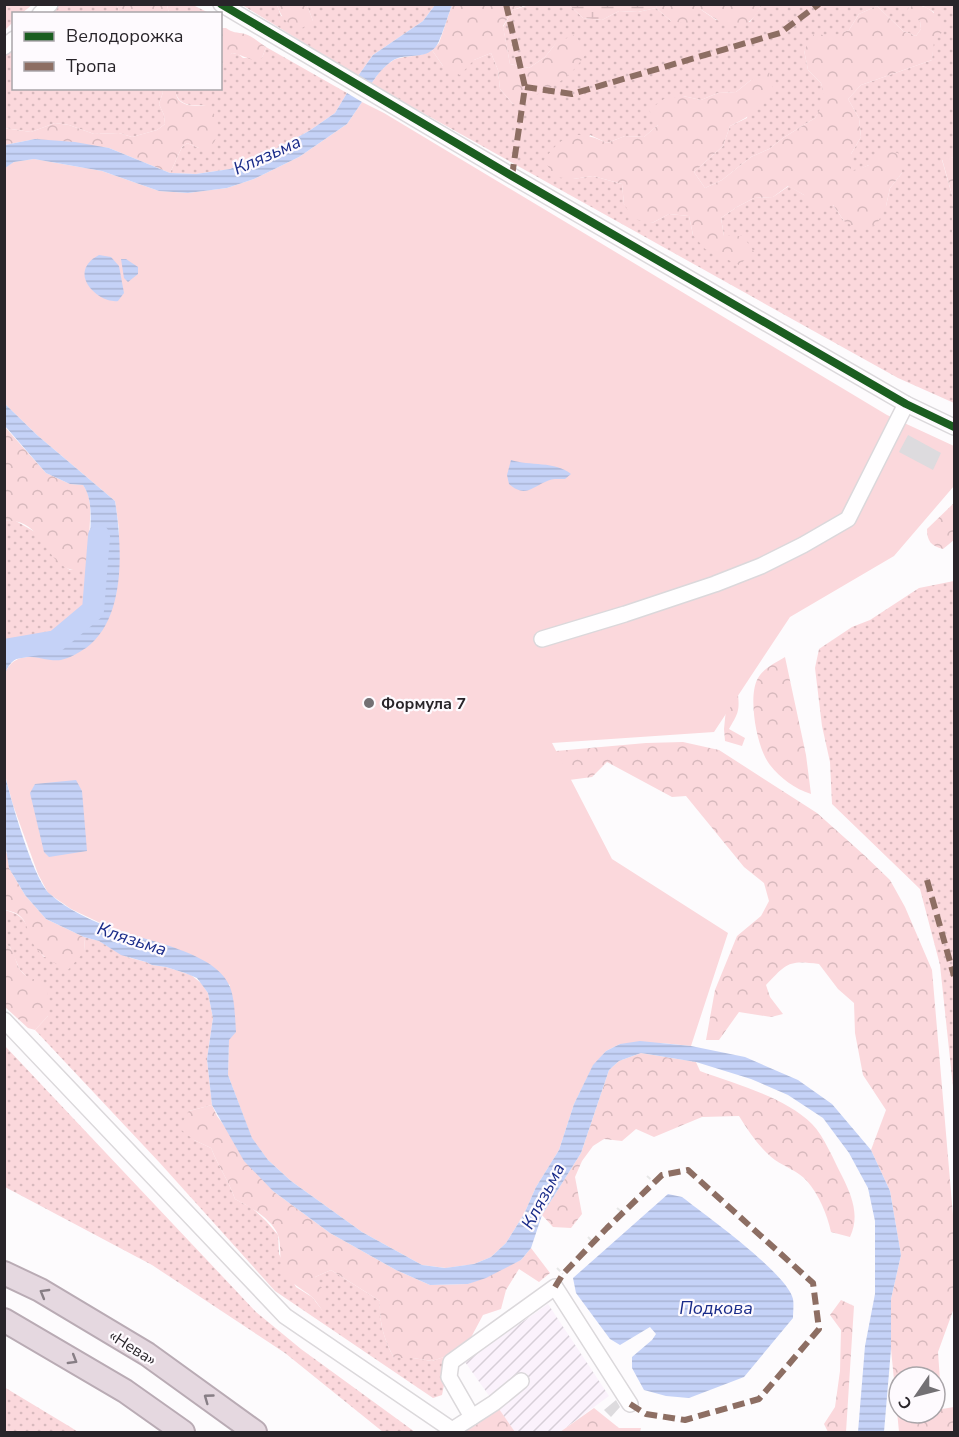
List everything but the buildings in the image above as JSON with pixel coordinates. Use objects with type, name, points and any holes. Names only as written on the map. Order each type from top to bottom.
[{"type":"highway","name":"«Нева»","points":[[4,1273],[40,1290],[147,1354],[255,1432]]},
{"type":"highway","points":[[4,1320],[125,1391],[183,1432]]},
{"type":"street","points":[[221,4],[380,100],[906,404],[954,428]]},
{"type":"street","points":[[542,639],[715,584],[793,550],[848,519],[906,404]]},
{"type":"street","points":[[4,1020],[285,1316],[453,1431],[521,1381]]},
{"type":"street","points":[[472,1417],[449,1377],[451,1362],[555,1287],[630,1404]]},
{"type":"path","points":[[647,1176],[655,1183]]},
{"type":"path","points":[[617,1208],[623,1213]]},
{"type":"path","points":[[588,1237],[594,1243]]},
{"type":"path","points":[[557,1268],[563,1274]]},
{"type":"shaded area","points":[[548,1304],[609,1396],[560,1432],[515,1432],[465,1362]]},
{"type":"green space","points":[[5,4],[32,4],[23,12],[12,12],[12,23],[5,30]]},
{"type":"green space","points":[[60,4],[117,5],[119,11],[126,12],[52,12]]},
{"type":"green space","points":[[529,4],[513,10],[503,26],[510,64],[529,68],[545,57],[557,42],[575,35],[587,52],[580,63],[564,79],[546,90],[513,104],[500,89],[498,70],[491,53],[474,60],[460,75],[443,66],[432,50],[439,43],[452,5]]},
{"type":"green space","points":[[657,4],[762,5],[751,20],[739,26],[725,24],[700,9],[689,24],[671,21],[656,8]]},
{"type":"green space","points":[[117,5],[167,5],[169,12],[123,12],[119,11]]},
{"type":"green space","points":[[167,5],[193,5],[207,12],[169,12]]},
{"type":"green space","points":[[242,5],[277,5],[281,16],[313,21],[307,5],[435,5],[423,21],[373,55],[358,76]]},
{"type":"green space","points":[[277,5],[307,5],[313,21],[302,28],[292,25],[283,18]]},
{"type":"green space","points":[[529,5],[569,5],[583,18],[602,20],[619,11],[638,12],[656,8],[671,21],[700,9],[716,20],[750,22],[762,5],[913,5],[908,9],[920,21],[921,29],[916,36],[903,31],[877,6],[859,14],[849,30],[804,50],[808,70],[821,83],[826,101],[815,118],[769,149],[751,157],[722,180],[705,188],[694,172],[723,146],[730,126],[747,118],[751,80],[736,92],[718,93],[701,100],[683,96],[658,125],[644,137],[625,136],[607,143],[590,135],[573,179],[593,176],[622,184],[624,204],[652,223],[669,214],[689,216],[693,235],[724,236],[721,218],[754,198],[773,197],[789,186],[804,195],[833,205],[844,221],[886,206],[890,188],[902,173],[869,165],[851,173],[851,154],[861,137],[859,118],[848,99],[861,85],[932,60],[934,12],[921,5],[954,5],[954,157],[942,160],[952,195],[952,231],[954,233],[954,403],[898,378],[371,84],[387,65],[396,59],[421,55],[432,50],[443,66],[474,60],[491,53],[498,70],[500,89],[513,104],[557,42],[545,57],[529,68],[510,64],[503,27],[513,10]]},
{"type":"green space","points":[[569,5],[657,5],[656,8],[638,12],[619,11],[602,20],[583,18]]},
{"type":"green space","points":[[913,5],[924,6],[947,27],[934,41],[932,60],[861,85],[848,99],[859,118],[861,137],[851,154],[851,172],[869,165],[879,150],[898,153],[902,173],[890,188],[886,206],[877,224],[860,230],[844,221],[833,205],[814,212],[804,195],[788,186],[773,197],[754,198],[721,218],[724,236],[743,236],[754,252],[739,265],[705,249],[693,235],[689,216],[669,214],[652,223],[634,219],[624,204],[622,184],[593,176],[573,179],[555,177],[544,160],[558,144],[571,136],[587,136],[607,143],[625,136],[644,137],[658,125],[649,110],[664,99],[683,96],[701,100],[718,93],[736,92],[751,80],[769,72],[774,92],[754,112],[730,126],[723,146],[694,172],[705,188],[722,180],[751,157],[769,149],[815,118],[825,101],[821,83],[808,70],[804,50],[814,34],[833,36],[849,30],[859,14],[877,6],[903,31],[916,36],[921,29],[920,21],[908,14],[908,9]]},
{"type":"green space","points":[[222,28],[248,35],[266,47],[262,58],[256,61],[232,53],[222,66]]},
{"type":"green space","points":[[266,47],[347,93],[335,113],[309,131],[274,150],[230,169],[196,174],[170,173],[182,147],[187,143],[199,148],[206,105],[186,104],[179,99],[175,90],[222,90],[223,65],[232,53],[243,58],[262,58]]},
{"type":"green space","points":[[12,48],[12,90],[162,90],[159,104],[165,124],[157,130],[132,137],[119,133],[94,134],[69,125],[55,123],[31,132],[5,128],[5,55]]},
{"type":"green space","points":[[162,90],[176,90],[178,99],[185,104],[206,105],[215,116],[218,128],[215,140],[206,151],[187,143],[182,147],[170,173],[109,148],[35,139],[5,145],[4,128],[31,132],[55,123],[69,125],[94,134],[119,133],[132,137],[157,130],[165,124],[159,104]]},
{"type":"green space","name":"Формула 7","points":[[362,102],[384,113],[887,415],[954,446],[954,486],[894,556],[790,617],[714,732],[552,743],[612,859],[728,933],[691,1046],[662,1043],[620,1044],[606,1051],[593,1066],[574,1104],[559,1150],[506,1243],[491,1257],[474,1264],[446,1268],[422,1265],[362,1232],[291,1181],[268,1160],[252,1139],[228,1075],[230,985],[71,909],[48,893],[38,874],[13,805],[5,775],[5,674],[14,661],[21,658],[59,660],[116,596],[119,529],[115,501],[37,435],[5,404],[4,168],[14,162],[34,159],[102,171],[159,191],[188,193],[227,188],[254,179],[299,157],[347,124]]},
{"type":"green space","points":[[954,157],[954,233],[952,231],[952,195],[942,159]]},
{"type":"green space","points":[[4,426],[46,473],[70,484],[83,485],[89,499],[89,538],[97,570],[69,569],[53,557],[27,525],[5,521]]},
{"type":"green space","points":[[954,503],[954,540],[943,549],[930,542],[927,529]]},
{"type":"green space","points":[[14,520],[37,533],[60,563],[70,570],[97,570],[95,596],[89,610],[78,626],[59,639],[30,637],[18,638],[5,643],[5,521]]},
{"type":"green space","points":[[954,581],[954,1096],[940,965],[920,889],[832,804],[830,762],[822,726],[815,668],[819,649],[852,627],[870,620],[919,588]]},
{"type":"green space","points":[[785,657],[806,755],[811,794],[788,783],[770,765],[761,748],[755,724],[753,699],[757,680],[765,669]]},
{"type":"green space","points":[[738,695],[739,706],[729,729],[745,738],[742,746],[725,741],[724,729],[727,699]]},
{"type":"green space","points":[[683,742],[719,750],[817,813],[890,880],[905,907],[932,970],[954,1227],[954,1308],[938,1352],[939,1365],[893,1365],[891,1299],[901,1255],[890,1191],[871,1150],[886,1110],[863,1075],[855,1033],[854,1003],[838,989],[819,964],[794,963],[784,968],[766,985],[770,997],[783,1014],[771,1017],[739,1012],[719,1040],[706,1040],[715,990],[737,936],[761,916],[769,901],[764,883],[744,867],[686,796],[672,797],[607,762],[592,777],[569,780],[552,770],[556,751]]},
{"type":"green space","points":[[8,852],[9,868],[25,895],[46,919],[84,937],[85,951],[68,970],[39,952],[23,919],[14,912],[5,910],[5,854]]},
{"type":"green space","points":[[4,910],[20,917],[25,922],[44,957],[85,951],[84,937],[99,941],[127,957],[191,975],[201,983],[208,993],[213,1018],[207,1059],[212,1105],[189,1111],[194,1140],[211,1148],[235,1199],[252,1208],[278,1235],[279,1254],[296,1287],[312,1297],[323,1311],[315,1277],[331,1270],[380,1301],[383,1331],[394,1358],[432,1361],[450,1355],[442,1395],[433,1398],[275,1291],[159,1162],[35,1030],[48,1016],[29,979],[20,970],[10,947],[5,943]]},
{"type":"green space","points":[[5,943],[13,953],[20,970],[25,975],[42,981],[47,991],[48,1016],[35,1030],[28,1028],[5,1007]]},
{"type":"green space","points":[[5,1046],[256,1312],[301,1349],[415,1432],[383,1432],[285,1353],[152,1265],[5,1187]]},
{"type":"green space","points":[[641,1053],[696,1062],[700,1071],[774,1099],[788,1106],[812,1124],[821,1135],[852,1199],[854,1221],[850,1237],[831,1232],[822,1205],[807,1181],[764,1151],[739,1116],[702,1117],[654,1137],[636,1129],[622,1141],[604,1139],[593,1146],[582,1161],[575,1177],[582,1214],[571,1228],[553,1227],[542,1215],[581,1153],[609,1070],[619,1061]]},
{"type":"green space","points":[[212,1105],[217,1116],[273,1191],[330,1233],[396,1270],[430,1285],[468,1284],[521,1260],[531,1248],[550,1273],[539,1282],[519,1269],[506,1290],[501,1309],[483,1315],[467,1345],[450,1355],[432,1361],[394,1358],[383,1331],[380,1301],[331,1270],[315,1277],[325,1293],[323,1312],[312,1297],[293,1283],[284,1272],[280,1244],[275,1229],[260,1214],[235,1199],[211,1148],[194,1140],[179,1128],[189,1111]]},
{"type":"green space","points":[[841,1300],[854,1306],[846,1432],[828,1432],[824,1424],[835,1407],[840,1371],[841,1330],[830,1315]]},
{"type":"green space","points":[[4,1387],[72,1428],[78,1432],[5,1432]]},
{"type":"green space","points":[[954,1407],[954,1432],[899,1432],[898,1425],[947,1425],[947,1408]]},
{"type":"green space","points":[[594,1408],[619,1428],[641,1428],[640,1432],[560,1432]]},
{"type":"green space","points":[[499,1409],[515,1432],[463,1432]]},
{"type":"water","points":[[435,5],[452,5],[441,37],[433,49],[424,54],[398,58],[390,62],[371,84],[358,76],[373,55],[423,21]]},
{"type":"water","points":[[347,93],[362,102],[347,124],[299,157],[254,179],[227,188],[188,193],[159,191],[102,171],[34,159],[14,162],[5,168],[5,145],[35,139],[75,142],[109,148],[170,173],[196,174],[230,169],[274,150],[309,131],[335,113]]},
{"type":"water","points":[[99,255],[111,257],[119,266],[124,293],[118,301],[102,298],[89,286],[85,278],[85,270],[89,262]]},
{"type":"water","points":[[121,259],[126,259],[138,267],[138,274],[128,282],[124,278]]},
{"type":"water","points":[[5,404],[37,435],[115,501],[120,559],[119,580],[109,619],[99,635],[86,648],[61,660],[22,657],[9,665],[5,674],[5,643],[7,641],[28,638],[50,640],[73,633],[90,610],[98,574],[90,547],[89,498],[83,485],[70,484],[46,473],[5,426]]},
{"type":"water","points":[[511,460],[550,465],[571,474],[565,479],[550,480],[523,491],[509,484],[507,475]]},
{"type":"water","points":[[5,775],[17,820],[30,856],[43,886],[50,894],[89,919],[196,956],[223,975],[232,992],[236,1032],[229,1040],[228,1075],[252,1138],[268,1160],[291,1181],[362,1232],[422,1265],[445,1268],[474,1264],[491,1257],[506,1243],[559,1150],[574,1104],[593,1065],[606,1051],[620,1044],[640,1041],[691,1046],[745,1057],[798,1080],[832,1104],[871,1150],[890,1191],[901,1255],[891,1299],[891,1349],[890,1365],[887,1365],[884,1432],[858,1432],[865,1346],[875,1294],[875,1221],[868,1188],[849,1153],[823,1118],[788,1095],[751,1079],[696,1062],[641,1053],[619,1061],[609,1070],[581,1153],[542,1215],[531,1248],[521,1260],[486,1278],[468,1284],[430,1285],[396,1270],[330,1233],[273,1191],[244,1161],[212,1105],[207,1059],[213,1018],[208,993],[197,978],[121,955],[99,941],[84,937],[46,919],[25,895],[9,868],[5,843]]},
{"type":"water","points":[[76,780],[82,791],[87,851],[49,857],[44,852],[30,793],[35,784]]},
{"type":"water","name":"Подкова","points":[[668,1194],[682,1197],[744,1245],[776,1275],[793,1299],[793,1318],[744,1377],[689,1398],[666,1396],[644,1390],[632,1368],[632,1357],[656,1334],[650,1327],[620,1345],[610,1339],[576,1293],[573,1278]]},
{"type":"waterway","name":"Клязьма","points":[[4,650],[56,641],[93,610],[99,536]]},
{"type":"marked path","points":[[506,4],[525,87]]},
{"type":"marked path","points":[[512,176],[525,87],[572,94],[780,33],[819,4]]},
{"type":"marked path","points":[[927,880],[954,976]]},
{"type":"marked path","points":[[555,1287],[563,1274],[662,1175],[688,1170],[813,1283],[819,1329],[759,1399],[685,1420],[646,1414],[630,1404]]},
{"type":"cycle path","points":[[221,4],[906,404],[954,427]]},
{"type":"place","name":"Формула 7","points":[[369,703]]}]
